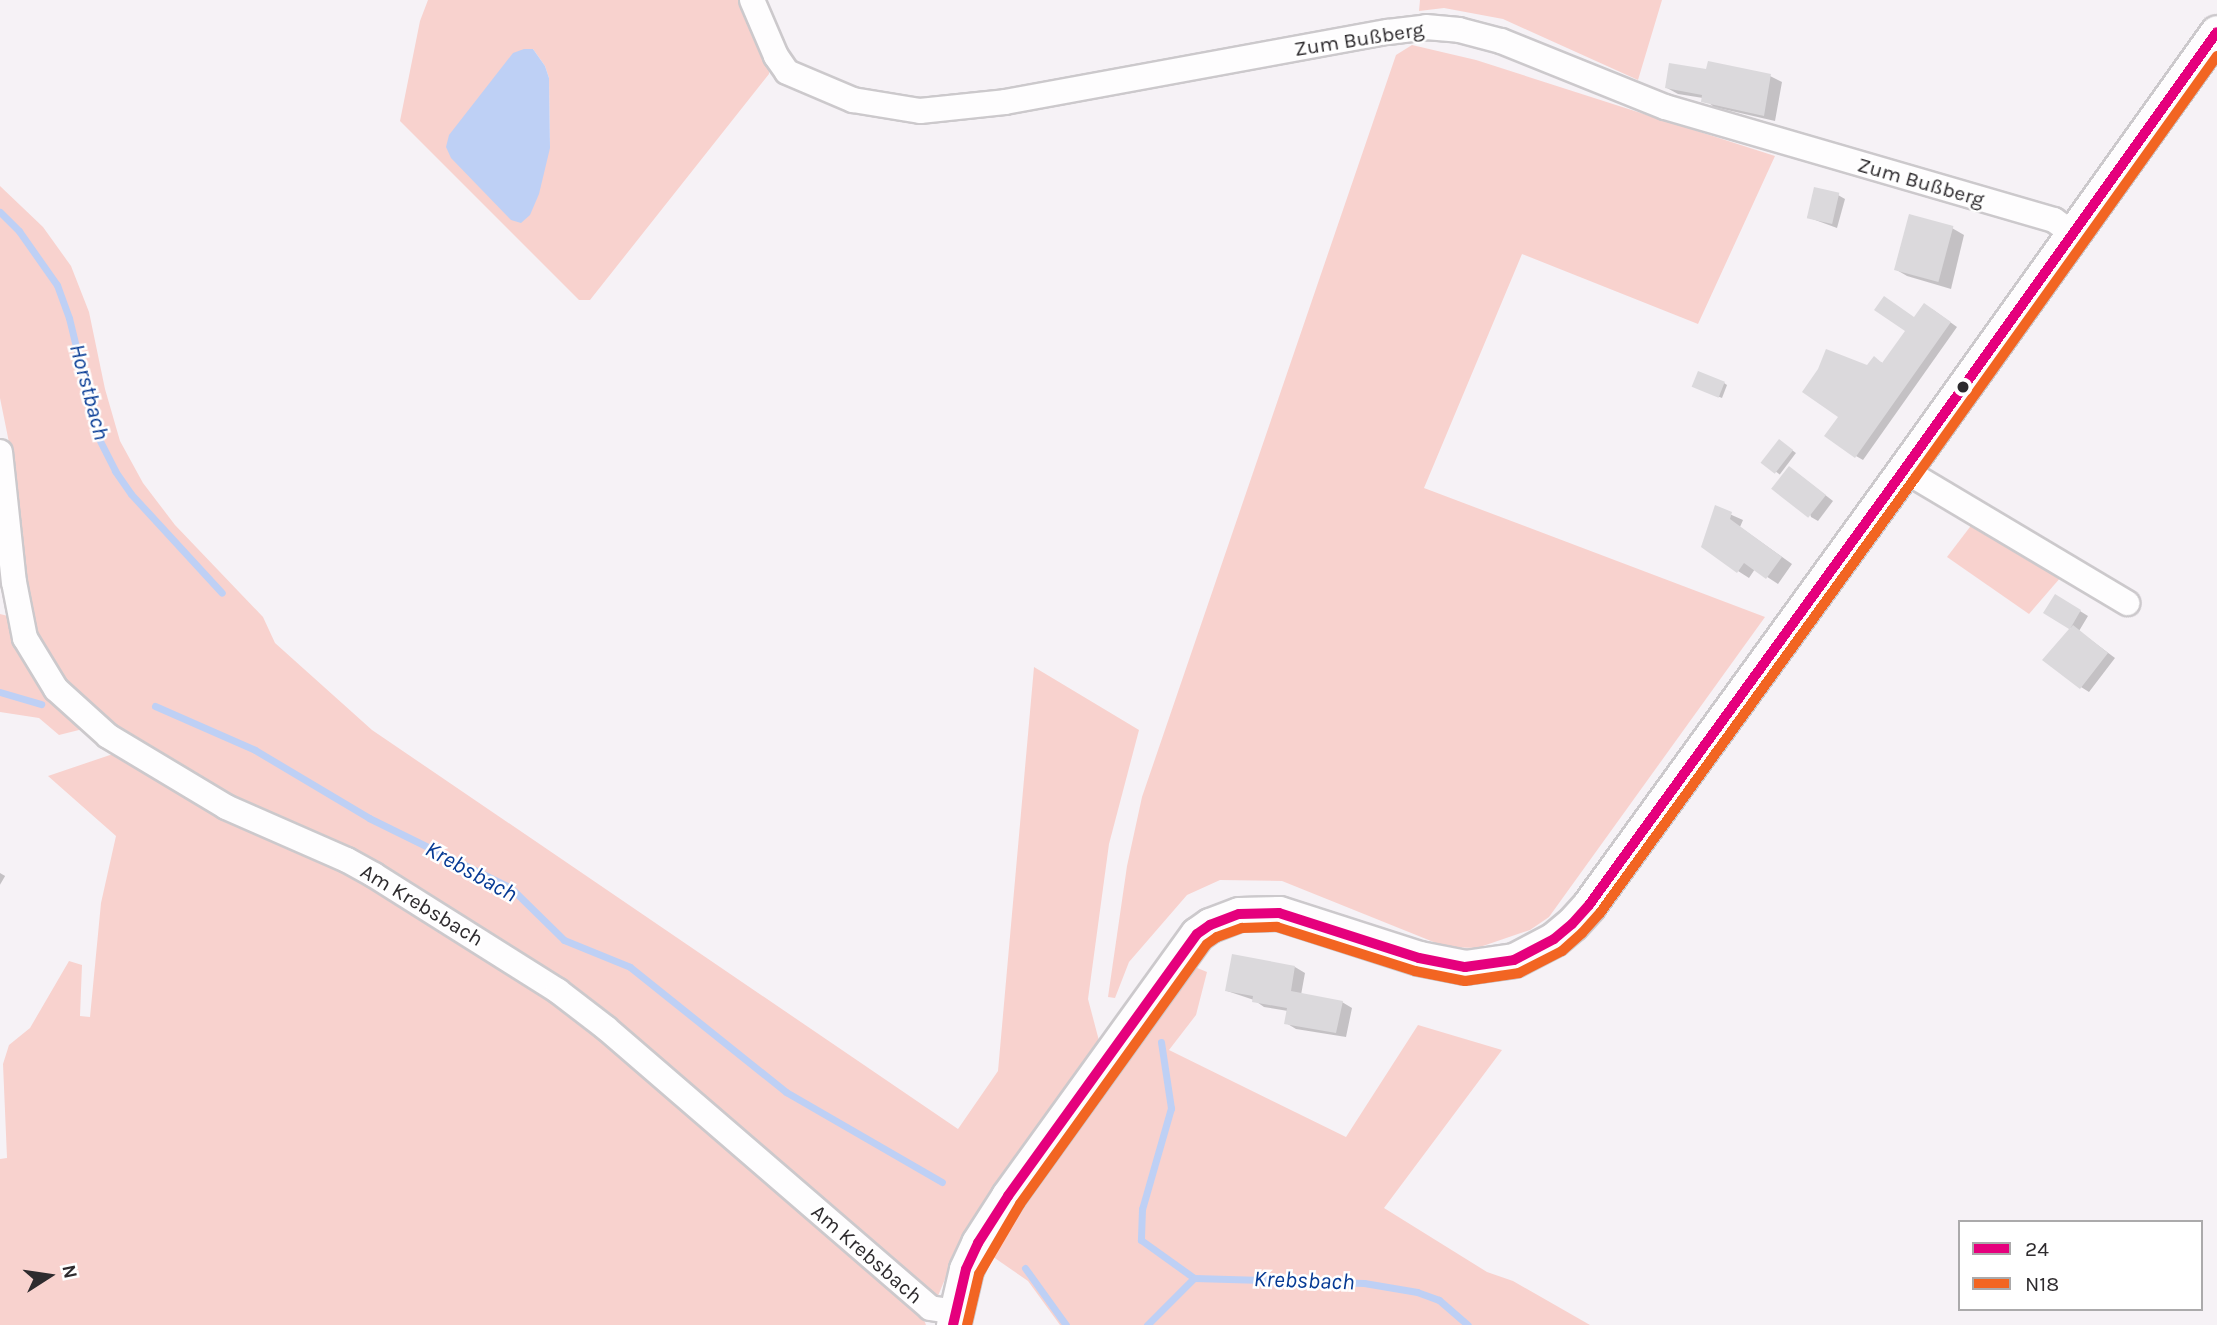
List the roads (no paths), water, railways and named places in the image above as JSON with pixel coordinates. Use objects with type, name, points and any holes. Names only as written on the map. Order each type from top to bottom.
[{"type":"street","name":"Zum Bußberg","points":[[752,0],[787,72],[853,100],[920,111],[1004,102],[1388,32],[1426,27],[1459,30],[1501,41],[1665,107],[2054,220],[2072,233]]},
{"type":"street","points":[[954,1318],[959,1290],[978,1243],[1008,1196],[1198,934],[1210,925],[1239,914],[1279,913],[1419,958],[1465,967],[1514,960],[1554,939],[1589,905],[2217,32]]},
{"type":"street","name":"Am Krebsbach","points":[[0,452],[14,582],[25,638],[57,689],[107,736],[226,807],[347,860],[374,875],[558,991],[606,1028],[930,1308],[954,1318]]},
{"type":"street","points":[[1904,470],[2127,603]]},
{"type":"water","points":[[533,49],[545,66],[549,78],[550,148],[539,194],[530,215],[521,223],[511,220],[451,158],[446,147],[449,135],[513,53]]},
{"type":"waterway","name":"Horstbach","points":[[0,212],[19,231],[57,285],[69,318],[98,437],[115,471],[131,494],[222,593]]},
{"type":"waterway","name":"Krebsbach","points":[[0,692],[41,704]]},
{"type":"waterway","name":"Krebsbach","points":[[155,706],[255,750],[369,818],[511,888],[564,940],[630,967],[786,1092],[942,1182]]},
{"type":"waterway","points":[[1161,1042],[1171,1108],[1142,1209],[1141,1240],[1194,1278]]},
{"type":"waterway","name":"Krebsbach","points":[[1025,1268],[1066,1325]]},
{"type":"waterway","name":"Krebsbach","points":[[1147,1325],[1194,1278],[1364,1283],[1417,1292],[1439,1300],[1468,1325]]}]
